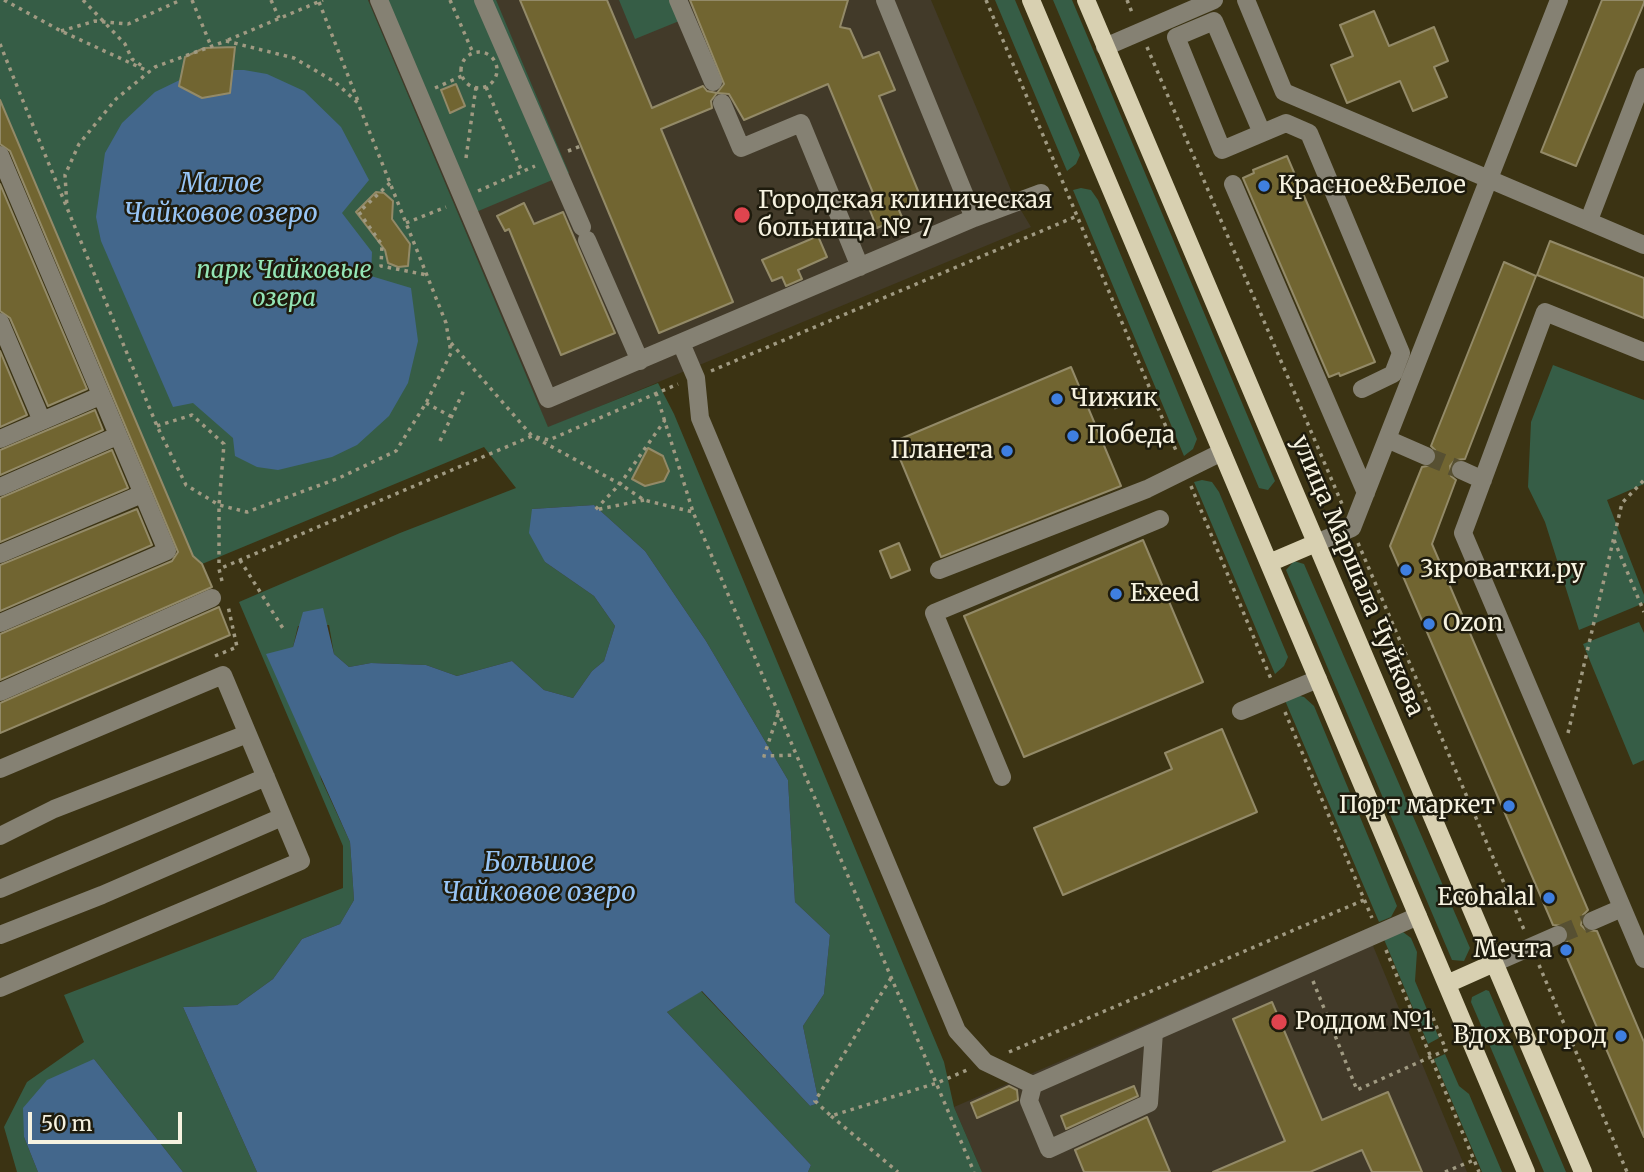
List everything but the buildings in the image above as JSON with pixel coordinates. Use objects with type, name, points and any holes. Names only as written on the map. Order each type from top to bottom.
[{"type":"main road","points":[[1031,0],[1526,1172]]},
{"type":"main road","name":"улица Маршала Чуйкова","points":[[1086,0],[1583,1172]]},
{"type":"main road","points":[[1269,563],[1316,543]]},
{"type":"main road","points":[[1447,984],[1494,962]]},
{"type":"lane","points":[[379,0],[548,400],[974,218],[1041,193]]},
{"type":"lane","points":[[483,0],[640,361]]},
{"type":"lane","points":[[678,0],[713,82]]},
{"type":"lane","points":[[885,0],[974,218]]},
{"type":"lane","points":[[1105,47],[1214,0]]},
{"type":"lane","points":[[1245,0],[1284,92],[1644,245]]},
{"type":"lane","points":[[1316,543],[1352,528],[1559,0]]},
{"type":"lane","points":[[1262,133],[1214,21],[1175,37],[1223,150],[1286,123],[1296,97]]},
{"type":"lane","points":[[1589,220],[1644,77]]},
{"type":"lane","points":[[722,103],[741,148],[801,122],[860,267]]},
{"type":"lane","points":[[1286,123],[1308,133],[1401,353],[1392,374],[1362,389]]},
{"type":"lane","points":[[0,155],[167,551],[0,623]]},
{"type":"lane","points":[[1233,184],[1366,493]]},
{"type":"lane","points":[[1644,352],[1545,312],[1463,533],[1644,959]]},
{"type":"lane","points":[[0,322],[43,421]]},
{"type":"lane","points":[[681,343],[696,377],[700,418],[957,1031],[985,1062],[1033,1085],[1418,916]]},
{"type":"lane","points":[[0,439],[100,396]]},
{"type":"lane","points":[[0,487],[117,436]]},
{"type":"lane","points":[[1387,439],[1426,456]]},
{"type":"lane","points":[[939,570],[1185,473],[1222,452]]},
{"type":"lane","points":[[1461,470],[1483,480]]},
{"type":"lane","points":[[0,554],[142,494]]},
{"type":"lane","points":[[1002,777],[934,613],[1160,519]]},
{"type":"lane","points":[[0,692],[219,597]]},
{"type":"lane","points":[[0,769],[223,675],[301,862],[0,988]]},
{"type":"lane","points":[[1241,711],[1318,679]]},
{"type":"lane","points":[[0,836],[54,809],[247,734]]},
{"type":"lane","points":[[0,889],[265,777]]},
{"type":"lane","points":[[0,935],[102,895],[282,817]]},
{"type":"lane","points":[[1592,920],[1622,908]]},
{"type":"lane","points":[[1494,962],[1558,935]]},
{"type":"lane","points":[[1033,1085],[1029,1101],[1049,1149],[1149,1103],[1154,1032]]},
{"type":"path","points":[[4,0],[61,32],[150,72]]},
{"type":"path","points":[[83,0],[125,44],[132,58],[150,72]]},
{"type":"path","points":[[61,32],[103,22],[128,24],[181,0]]},
{"type":"path","points":[[192,0],[211,46]]},
{"type":"path","points":[[271,0],[279,18]]},
{"type":"path","points":[[450,0],[473,53]]},
{"type":"path","points":[[986,0],[1479,1172]]},
{"type":"path","points":[[1127,0],[1627,1172]]},
{"type":"path","points":[[0,44],[157,426],[186,485],[219,505],[247,512],[339,478],[396,451],[426,404],[450,353],[450,341],[427,275],[358,103],[321,1],[150,72],[116,99],[79,144],[65,175],[67,207]]},
{"type":"path","points":[[226,41],[294,58],[335,82],[358,103]]},
{"type":"path","points":[[473,53],[488,54],[496,64],[495,77],[486,86],[476,87],[467,83],[462,76],[464,59],[473,53]]},
{"type":"path","points":[[432,89],[462,76]]},
{"type":"path","points":[[486,86],[522,172]]},
{"type":"path","points":[[465,168],[476,87]]},
{"type":"path","points":[[406,223],[581,146]]},
{"type":"path","points":[[390,184],[359,212],[382,245],[381,266],[427,275]]},
{"type":"path","points":[[219,569],[532,436],[549,440],[1077,216]]},
{"type":"path","points":[[450,341],[532,436],[644,500],[693,512]]},
{"type":"path","points":[[440,441],[464,390]]},
{"type":"path","points":[[656,393],[693,512],[974,1172]]},
{"type":"path","points":[[1114,408],[1151,393]]},
{"type":"path","points":[[426,404],[452,416]]},
{"type":"path","points":[[157,426],[192,415],[225,444],[219,505],[219,569],[222,582]]},
{"type":"path","points":[[644,500],[595,510],[620,484],[665,421]]},
{"type":"path","points":[[1561,764],[1622,503],[1644,480]]},
{"type":"path","points":[[1614,538],[1644,612]]},
{"type":"path","points":[[240,560],[284,630]]},
{"type":"path","points":[[212,658],[237,647],[219,597]]},
{"type":"path","points":[[779,712],[764,756],[797,754]]},
{"type":"path","points":[[831,1116],[937,1083],[1364,900]]},
{"type":"path","points":[[1307,966],[1357,1090],[1446,1049],[1429,1008]]},
{"type":"path","points":[[891,977],[815,1101],[898,1172]]},
{"type":"path","points":[[1446,1172],[1474,1160]]},
{"type":"shaded area","name":"Городская клиническая больница № 7","points":[[368,0],[931,0],[1016,202],[1031,227],[548,428]]},
{"type":"shaded area","name":"Роддом №1","points":[[1366,929],[1467,1172],[982,1172],[954,1107]]},
{"type":"green space","name":"парк Чайковые озера","points":[[0,0],[368,0],[548,427],[658,383],[674,414],[944,1062],[954,1107],[982,1172],[808,1172],[811,1165],[667,1012],[701,991],[810,1106],[819,1103],[803,1026],[824,994],[830,935],[795,902],[788,780],[706,641],[645,551],[594,505],[532,509],[545,562],[594,596],[615,626],[604,661],[592,671],[573,698],[544,690],[512,661],[457,676],[426,665],[371,663],[349,667],[334,654],[329,625],[298,626],[293,647],[321,779],[350,842],[354,900],[340,924],[302,939],[273,979],[237,1005],[183,1007],[257,1172],[183,1172],[94,1059],[24,1137],[38,1172],[17,1172],[4,1127],[27,1082],[84,1042],[64,995],[343,888],[343,846],[239,602],[400,533],[516,488],[484,447],[202,564],[193,556],[0,100]]},
{"type":"green space","points":[[387,0],[496,0],[569,173],[476,212]]},
{"type":"green space","points":[[619,0],[682,0],[689,17],[635,39]]},
{"type":"green space","points":[[995,0],[1015,0],[1080,155],[1076,164],[1067,171]]},
{"type":"green space","points":[[1053,0],[1072,0],[1275,481],[1268,490],[1259,488]]},
{"type":"green space","points":[[1073,190],[1091,190],[1098,200],[1197,439],[1193,449],[1184,456]]},
{"type":"green space","points":[[1553,365],[1644,400],[1644,484],[1607,500],[1644,595],[1644,603],[1579,630],[1545,522],[1528,487],[1531,422]]},
{"type":"green space","points":[[1194,482],[1212,482],[1219,492],[1288,657],[1284,666],[1275,674]]},
{"type":"green space","points":[[1294,561],[1304,564],[1470,948],[1464,961],[1452,960],[1286,570]]},
{"type":"green space","points":[[1639,622],[1644,633],[1644,760],[1633,765],[1583,644]]},
{"type":"green space","points":[[1296,695],[1304,697],[1314,706],[1397,906],[1391,917],[1379,922],[1284,698]]},
{"type":"green space","points":[[1403,932],[1411,938],[1417,952],[1415,981],[1439,1038],[1428,1044],[1383,937]]},
{"type":"green space","points":[[1489,991],[1566,1172],[1544,1172],[1471,1002],[1472,997]]},
{"type":"green space","points":[[1445,1054],[1459,1086],[1469,1094],[1502,1172],[1482,1172],[1434,1059]]},
{"type":"water","name":"Малое Чайковое озеро","points":[[211,70],[244,70],[267,74],[304,91],[341,127],[369,180],[342,213],[372,252],[371,276],[411,288],[418,341],[408,383],[389,416],[357,445],[332,457],[278,470],[257,467],[235,456],[233,438],[193,403],[173,407],[101,241],[96,217],[105,153],[122,123],[155,92],[188,76]]},
{"type":"water","name":"Большое Чайковое озеро","points":[[594,505],[645,551],[706,641],[788,780],[795,902],[830,935],[824,994],[803,1026],[819,1103],[810,1106],[702,991],[667,1012],[811,1165],[808,1172],[257,1172],[183,1007],[237,1005],[273,979],[302,939],[340,924],[354,900],[350,842],[266,654],[293,647],[303,612],[323,608],[334,654],[349,667],[371,663],[426,665],[457,676],[512,661],[544,690],[573,698],[592,671],[604,661],[615,626],[594,596],[545,562],[529,533],[532,509]]},
{"type":"water","points":[[94,1059],[183,1172],[38,1172],[24,1137],[23,1108],[47,1080]]},
{"type":"tunnel","points":[[1426,456],[1461,470]]},
{"type":"tunnel","points":[[1558,935],[1592,921]]},
{"type":"place","name":"Красное&Белое","points":[[1264,186]]},
{"type":"place","name":"Городская клиническая больница № 7","points":[[742,215]]},
{"type":"place","name":"Чижик","points":[[1057,399]]},
{"type":"place","name":"Победа","points":[[1073,436]]},
{"type":"place","name":"Планета","points":[[1007,451]]},
{"type":"place","name":"3кроватки.ру","points":[[1406,570]]},
{"type":"place","name":"Exeed","points":[[1116,594]]},
{"type":"place","name":"Ozon","points":[[1429,624]]},
{"type":"place","name":"Порт маркет","points":[[1509,806]]},
{"type":"place","name":"Ecohalal","points":[[1549,898]]},
{"type":"place","name":"Мечта","points":[[1566,950]]},
{"type":"place","name":"Роддом №1","points":[[1279,1022]]},
{"type":"place","name":"Вдох в город","points":[[1621,1036]]}]
